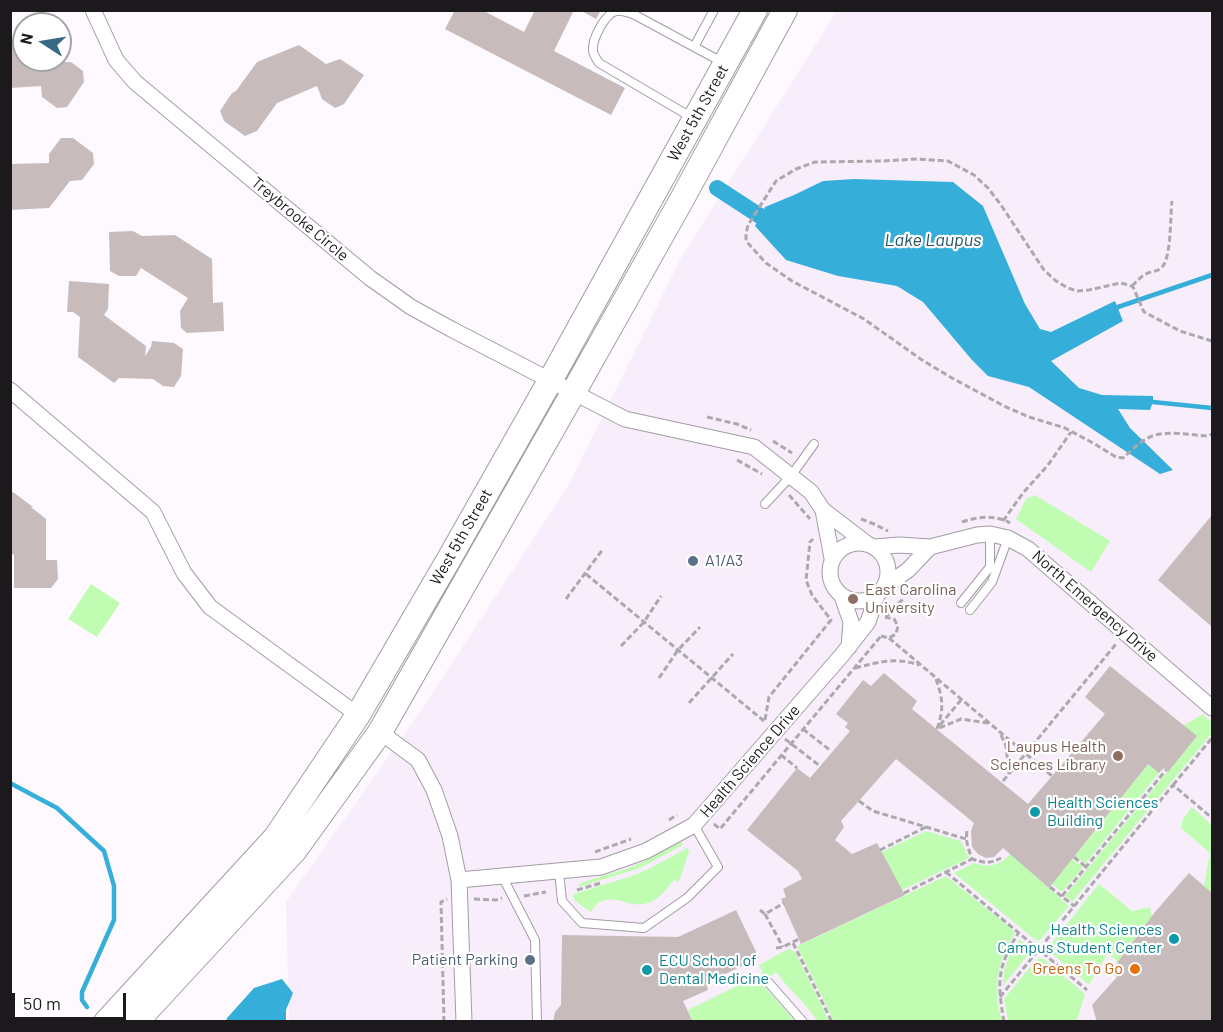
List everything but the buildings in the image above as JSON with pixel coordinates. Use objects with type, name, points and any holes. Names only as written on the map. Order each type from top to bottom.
[{"type":"main road","name":"West 5th Street","points":[[106,1022],[276,837],[358,715],[550,381],[755,10]]},
{"type":"main road","name":"West 5th Street","points":[[136,1022],[295,850],[380,732],[681,201],[785,10]]},
{"type":"street","name":"Treybrooke Circle","points":[[93,10],[116,60],[135,82],[370,278],[411,307],[550,381]]},
{"type":"street","points":[[550,381],[625,419],[754,447],[811,492],[823,510],[882,553],[888,571],[887,580],[880,592]]},
{"type":"street","points":[[10,390],[153,512],[184,573],[210,607],[358,715]]},
{"type":"street","points":[[823,510],[832,558],[829,566],[831,583],[836,591],[850,600],[860,602],[869,600],[908,570],[930,547]]},
{"type":"street","name":"North Emergency Drive","points":[[832,558],[838,550],[847,544],[856,542],[871,545],[930,547],[977,535],[990,534],[1008,538],[1028,549],[1212,708]]},
{"type":"street","name":"Health Science Drive","points":[[459,880],[601,867],[646,851],[694,825],[770,726],[849,647],[868,622],[880,592]]},
{"type":"street","points":[[842,596],[851,622],[849,647]]},
{"type":"street","points":[[380,732],[418,760],[434,790],[450,836],[459,880],[464,1022]]},
{"type":"lane","points":[[694,47],[714,10]]},
{"type":"lane","points":[[695,119],[599,63],[594,56],[593,48],[595,38],[608,14],[624,11],[635,15],[726,64]]},
{"type":"lane","points":[[765,504],[814,444]]},
{"type":"lane","points":[[961,603],[990,567],[990,534]]},
{"type":"lane","points":[[970,610],[992,582],[1008,538]]},
{"type":"lane","points":[[559,871],[562,901],[582,923],[644,928],[687,898],[718,867],[694,825]]},
{"type":"lane","points":[[502,876],[535,940],[537,1022]]},
{"type":"lane","points":[[770,983],[804,1022]]},
{"type":"path","points":[[1133,287],[1120,284],[1077,291],[1056,281],[1044,270],[988,188],[974,175],[948,161],[917,159],[815,162],[796,169],[776,181],[748,225],[746,234],[746,241],[766,263],[792,281],[864,319],[922,360],[1004,406],[1071,432],[1116,457],[1123,458],[1144,440],[1159,434],[1208,436],[1212,434]]},
{"type":"path","points":[[1133,287],[1142,276],[1159,270],[1165,263],[1172,201]]},
{"type":"path","points":[[1133,287],[1144,312],[1180,331],[1212,341]]},
{"type":"path","points":[[1004,519],[1048,465],[1071,432]]},
{"type":"path","points":[[734,459],[770,478]]},
{"type":"path","points":[[789,495],[814,525]]},
{"type":"path","points":[[859,519],[887,530],[894,537]]},
{"type":"path","points":[[770,726],[769,697],[831,620],[812,595],[806,580],[810,542],[815,537]]},
{"type":"path","points":[[566,598],[603,549]]},
{"type":"path","points":[[586,574],[819,766]]},
{"type":"path","points":[[879,621],[902,600],[908,587]]},
{"type":"path","points":[[621,646],[644,622],[661,596]]},
{"type":"path","points":[[886,617],[894,619],[898,626],[896,634],[889,638]]},
{"type":"path","points":[[659,678],[678,650],[700,627]]},
{"type":"path","points":[[877,629],[881,636],[889,638],[1052,776]]},
{"type":"path","points":[[1003,781],[1125,632]]},
{"type":"path","points":[[714,824],[720,829],[881,636]]},
{"type":"path","points":[[689,703],[733,654]]},
{"type":"path","points":[[854,669],[871,663],[894,660],[922,666]]},
{"type":"path","points":[[935,678],[942,703],[942,716],[936,729]]},
{"type":"path","points":[[936,729],[962,700]]},
{"type":"path","points":[[936,729],[961,719],[989,723]]},
{"type":"path","points":[[803,729],[831,751]]},
{"type":"path","points":[[1001,733],[1006,746],[1009,774]]},
{"type":"path","points":[[1000,997],[1212,738]]},
{"type":"path","points":[[781,755],[797,768]]},
{"type":"path","points":[[1062,896],[1166,770]]},
{"type":"path","points":[[1173,785],[1212,818]]},
{"type":"path","points":[[859,801],[873,811],[966,840]]},
{"type":"path","points":[[668,821],[677,815]]},
{"type":"path","points":[[880,850],[926,828]]},
{"type":"path","points":[[967,831],[967,847],[972,859]]},
{"type":"path","points":[[592,852],[640,836]]},
{"type":"path","points":[[1074,857],[1086,867]]},
{"type":"path","points":[[904,893],[972,859],[984,863],[1001,858]]},
{"type":"path","points":[[946,872],[1087,990]]},
{"type":"path","points":[[1050,886],[1074,906]]},
{"type":"path","points":[[524,896],[546,892]]},
{"type":"path","points":[[765,914],[784,903]]},
{"type":"path","points":[[760,910],[765,914],[783,947]]},
{"type":"path","points":[[1004,1022],[1000,997],[1000,974],[1008,949],[1019,932]]},
{"type":"path","points":[[776,948],[799,939]]},
{"type":"path","points":[[793,943],[832,1022]]},
{"type":"shaded area","name":"East Carolina University","points":[[837,11],[1212,11],[1212,1021],[289,1021],[286,902],[421,710],[567,488],[682,256]]},
{"type":"green space","points":[[1035,495],[1110,541],[1091,572],[1016,519],[1026,499]]},
{"type":"green space","points":[[91,584],[120,603],[97,637],[68,619]]},
{"type":"green space","points":[[1203,714],[1212,723],[1212,733],[1072,902],[1065,896],[1196,737],[1183,726]]},
{"type":"green space","points":[[1148,764],[1159,773],[1085,864],[1075,856]]},
{"type":"green space","points":[[1192,807],[1212,825],[1212,893],[1204,886],[1210,853],[1181,828],[1183,819]]},
{"type":"green space","points":[[926,831],[961,841],[969,858],[902,890],[882,852]]},
{"type":"green space","points":[[682,842],[683,845],[640,868],[578,886],[583,882],[643,862]]},
{"type":"green space","points":[[687,848],[689,851],[679,882],[674,880],[653,901],[637,904],[616,900],[603,901],[591,912],[575,901],[573,895],[577,893],[632,876]]},
{"type":"green space","points":[[1010,854],[1069,906],[1038,941],[954,873],[974,863],[989,866],[998,863]]},
{"type":"green space","points":[[1072,859],[1083,867],[1062,892],[1052,884]]},
{"type":"green space","points":[[946,876],[1015,933],[1002,959],[998,976],[997,994],[1002,1021],[834,1021],[797,947]]},
{"type":"green space","points":[[1099,884],[1132,911],[1150,907],[1153,916],[1118,962],[1108,953],[1089,985],[1048,948]]},
{"type":"green space","points":[[1019,940],[1030,947],[1030,952],[1003,986],[1007,962]]},
{"type":"green space","points":[[788,949],[795,952],[829,1021],[817,1021],[776,972],[761,983],[795,1021],[693,1021],[688,1010],[763,973],[759,965]]},
{"type":"green space","points":[[1039,958],[1044,959],[1085,994],[1077,1021],[1008,1021],[1004,999]]},
{"type":"water","name":"Lake Laupus","points":[[854,179],[953,182],[983,206],[1025,304],[1040,329],[1051,332],[1115,301],[1123,321],[1051,361],[1079,388],[1102,395],[1153,396],[1150,410],[1118,409],[1130,428],[1173,470],[1160,474],[1029,387],[988,376],[923,302],[897,286],[838,276],[786,260],[755,226],[765,207],[823,181]]},
{"type":"water","points":[[282,979],[293,993],[286,1010],[286,1021],[226,1021],[254,988]]},
{"type":"waterway","points":[[717,188],[760,216]]},
{"type":"waterway","points":[[1118,307],[1212,275]]},
{"type":"waterway","points":[[1153,402],[1212,408]]},
{"type":"waterway","points":[[10,783],[57,808],[104,851],[114,886],[114,920],[82,992],[82,1000],[87,1007]]},
{"type":"place","name":"A1/A3","points":[[693,561]]},
{"type":"place","name":"East Carolina University","points":[[853,599]]},
{"type":"place","name":"Laupus Health Sciences Library","points":[[1118,756]]},
{"type":"place","name":"Health Sciences Building","points":[[1035,812]]},
{"type":"place","name":"Health Sciences Campus Student Center","points":[[1174,939]]},
{"type":"place","name":"Patient Parking","points":[[530,960]]},
{"type":"place","name":"Greens To Go","points":[[1135,969]]},
{"type":"place","name":"ECU School of Dental Medicine","points":[[647,970]]}]
